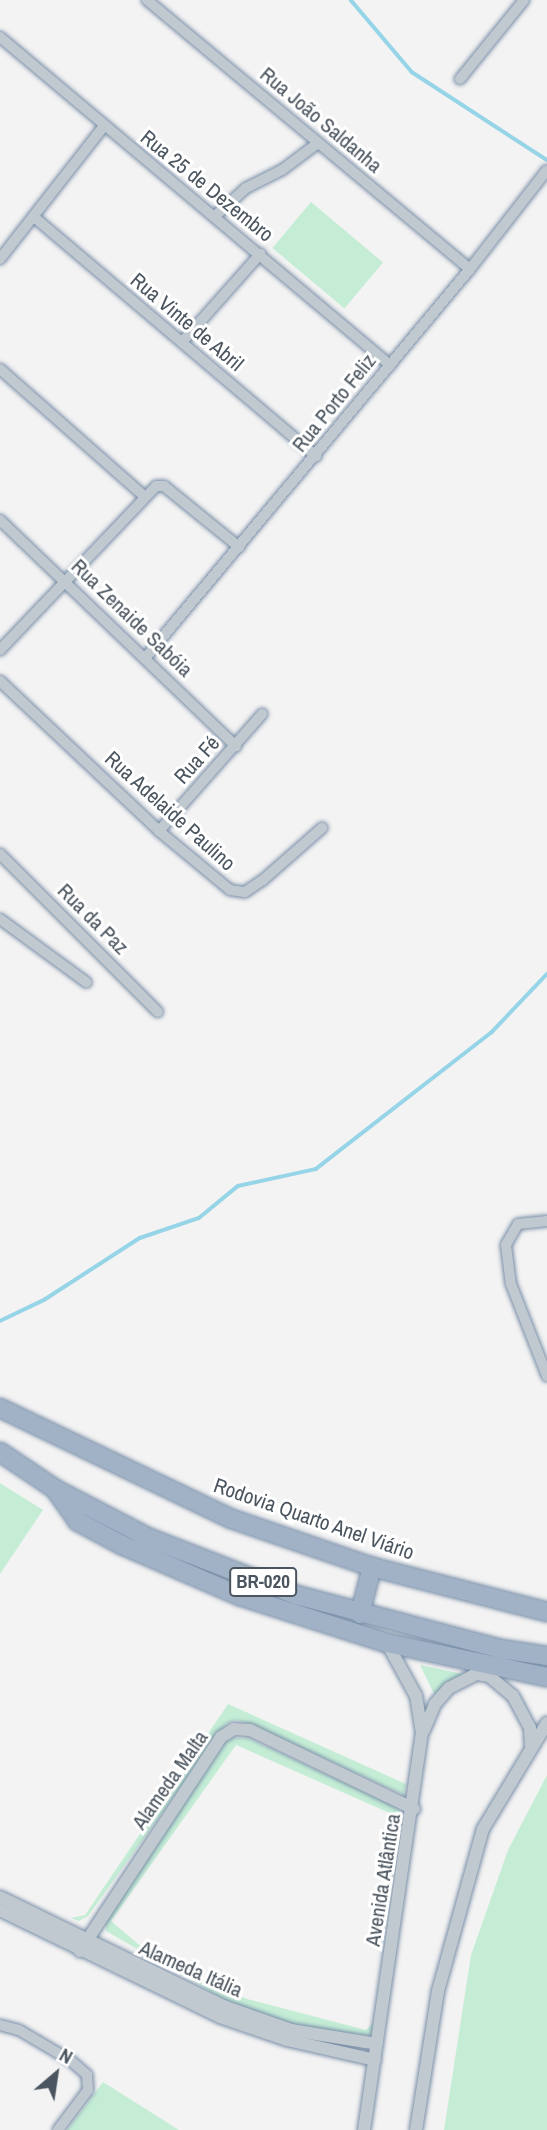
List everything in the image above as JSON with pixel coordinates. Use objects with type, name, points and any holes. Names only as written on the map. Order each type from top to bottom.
[{"type":"highway","name":"Rodovia Quarto Anel Viário","points":[[0,1408],[232,1518],[372,1567],[547,1612]]},
{"type":"highway","name":"BR-020","points":[[0,1452],[55,1489],[149,1538],[296,1595],[500,1649],[547,1656]]},
{"type":"highway","points":[[55,1489],[77,1521],[122,1545],[240,1596],[387,1643],[547,1677]]},
{"type":"highway","points":[[360,1614],[372,1567]]},
{"type":"street","name":"Rua João Saldanha","points":[[147,0],[470,269]]},
{"type":"street","points":[[460,79],[524,0]]},
{"type":"street","name":"Rua 25 de Dezembro","points":[[0,37],[104,126],[215,215],[390,365]]},
{"type":"street","points":[[0,259],[104,126]]},
{"type":"street","points":[[215,215],[246,188],[282,170],[318,143]]},
{"type":"street","name":"Rua Porto Feliz","points":[[146,657],[470,269],[547,170]]},
{"type":"street","name":"Rua Vinte de Abril","points":[[34,217],[316,456]]},
{"type":"street","points":[[182,342],[260,254]]},
{"type":"street","points":[[0,369],[144,496]]},
{"type":"street","points":[[0,650],[156,486],[164,486],[239,547]]},
{"type":"street","name":"Rua Zenaide Sabóia","points":[[0,520],[66,580],[236,746]]},
{"type":"street","name":"Rua Adelaide Paulino","points":[[0,681],[159,831],[212,878],[238,893],[263,880],[322,828]]},
{"type":"street","name":"Rua Fé","points":[[159,831],[262,715]]},
{"type":"street","name":"Rua da Paz","points":[[0,854],[158,1012]]},
{"type":"street","points":[[0,919],[86,982]]},
{"type":"street","points":[[547,1221],[518,1224],[506,1245],[511,1284],[547,1376]]},
{"type":"street","name":"Avenida Atlântica","points":[[364,2130],[414,1809],[422,1733],[413,1688],[387,1643]]},
{"type":"street","points":[[422,1733],[435,1704],[449,1688],[477,1674],[489,1676],[513,1696],[530,1728],[531,1745]]},
{"type":"street","points":[[416,2130],[438,1992],[458,1909],[484,1829],[531,1745],[547,1723]]},
{"type":"street","name":"Alameda Malta","points":[[81,1951],[222,1737],[234,1729],[250,1730],[414,1809]]},
{"type":"street","name":"Alameda Itália","points":[[0,1897],[81,1951],[261,2020],[377,2044]]},
{"type":"street","name":"Alameda Itália","points":[[0,1910],[81,1951],[254,2030],[375,2060]]},
{"type":"street","points":[[0,2025],[19,2030],[87,2075],[88,2091],[58,2130]]},
{"type":"green space","points":[[311,202],[383,262],[344,308],[272,248]]},
{"type":"green space","points":[[0,1483],[43,1510],[0,1574]]},
{"type":"green space","points":[[420,1665],[463,1674],[438,1702]]},
{"type":"green space","points":[[228,1704],[406,1784],[404,1795],[236,1720],[226,1724],[88,1916],[79,1921],[71,1918],[85,1915]]},
{"type":"green space","points":[[233,1738],[248,1738],[396,1807],[405,1817],[377,2039],[313,2029],[244,2011],[106,1931],[106,1921],[226,1742]],"holes":[[[236,1745],[394,1815],[403,1825],[374,2022],[366,2030],[247,1999],[149,1953],[111,1921]]]},
{"type":"green space","points":[[547,1775],[547,2130],[444,2130],[471,1955],[508,1850]]},
{"type":"green space","points":[[103,2082],[179,2130],[67,2130]]},
{"type":"waterway","points":[[351,0],[412,72],[547,160]]},
{"type":"waterway","points":[[0,1321],[44,1300],[140,1238],[199,1218],[238,1186],[316,1169],[491,1033],[547,974]]}]
